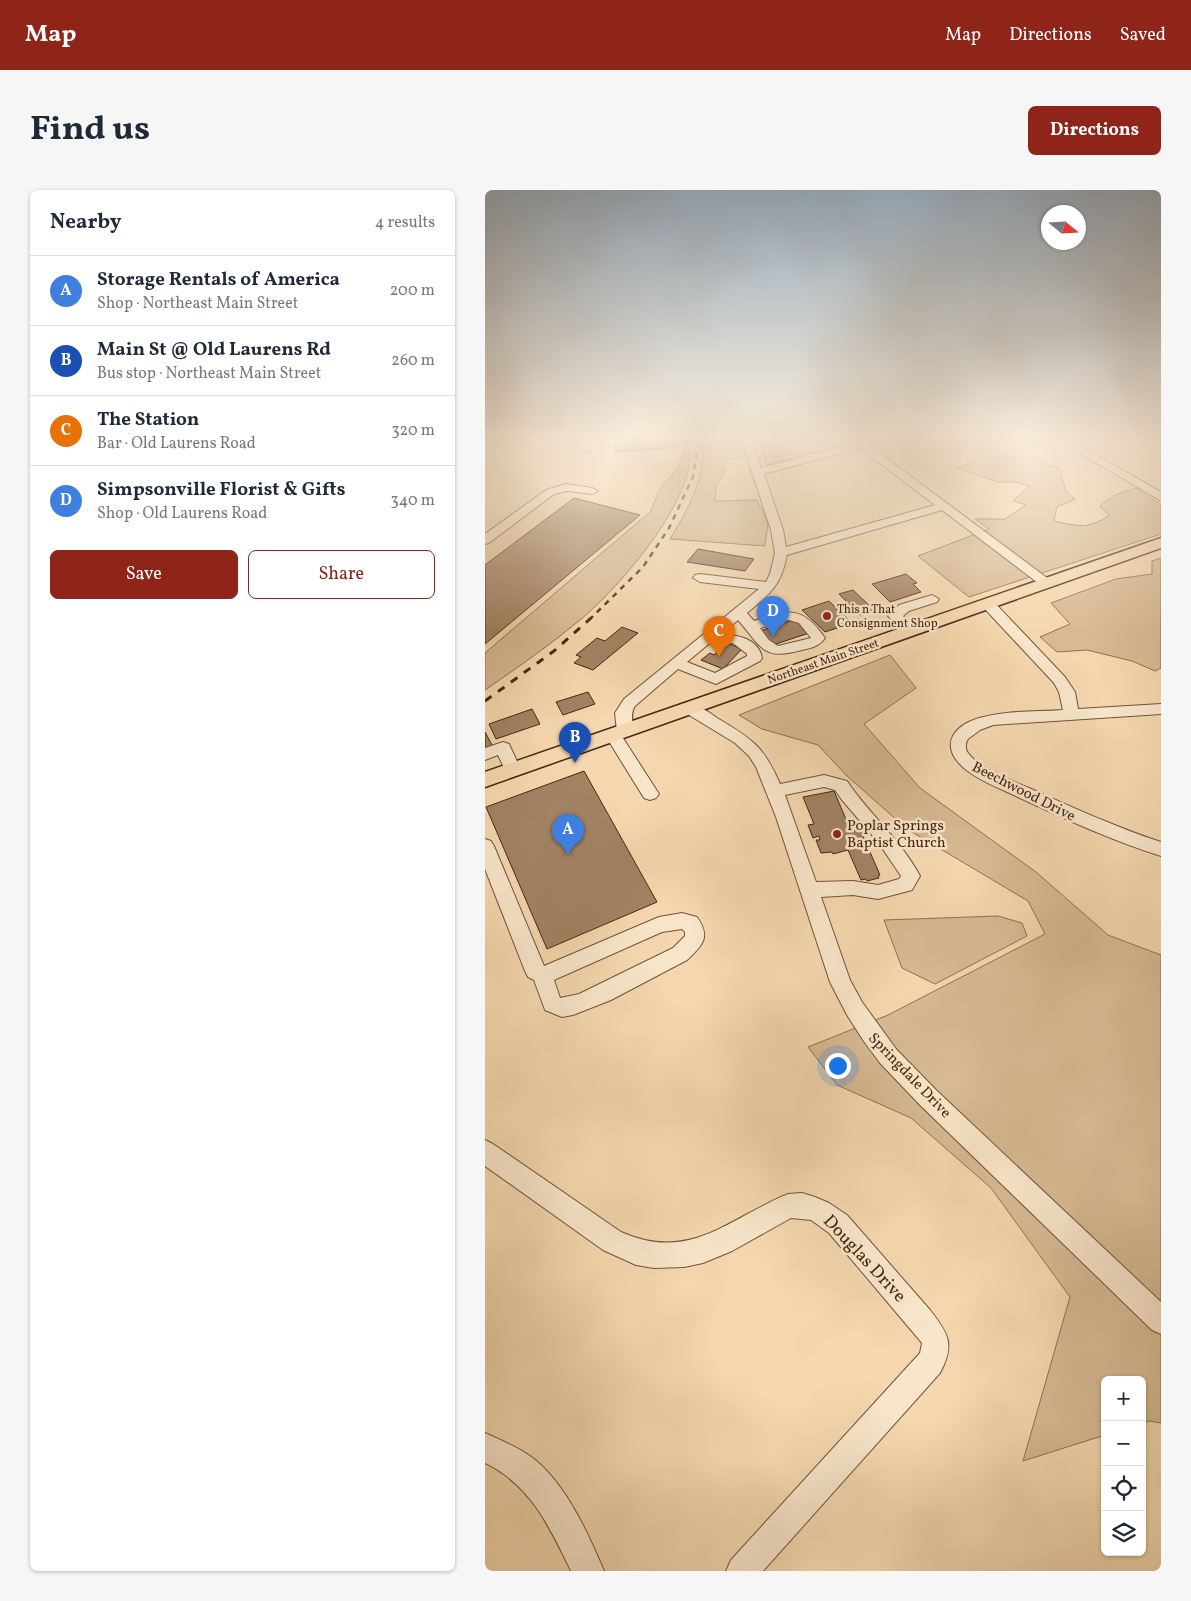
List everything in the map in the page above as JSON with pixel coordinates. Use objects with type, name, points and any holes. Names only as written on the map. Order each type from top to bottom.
[{"type":"main road","name":"Northeast Main Street","points":[[485,780],[1161,544]]},
{"type":"street","points":[[485,540],[534,503]]},
{"type":"street","points":[[650,794],[619,733],[623,713],[626,707],[769,586],[777,574],[781,553],[777,530],[769,503]]},
{"type":"street","points":[[941,503],[1047,583]]},
{"type":"street","points":[[781,553],[944,506]]},
{"type":"street","points":[[700,578],[769,586]]},
{"type":"street","points":[[910,631],[895,616],[904,608],[932,599]]},
{"type":"street","points":[[988,604],[1060,680],[1067,692],[1072,716]]},
{"type":"street","points":[[739,613],[752,626],[755,634],[773,651],[783,652],[816,641],[818,638],[796,615],[785,615],[752,626]]},
{"type":"street","points":[[711,637],[719,641],[728,637],[735,638],[754,652],[755,658],[716,679]]},
{"type":"street","points":[[800,646],[817,663]]},
{"type":"street","points":[[677,663],[716,679],[734,693]]},
{"type":"street","name":"Springdale Drive","points":[[690,708],[733,734],[748,746],[764,766],[775,791],[840,982],[851,1007],[880,1048],[920,1090],[1161,1321]]},
{"type":"street","name":"Beechwood Drive","points":[[1161,709],[981,723],[968,728],[961,734],[958,742],[962,755],[972,766],[1000,781],[1100,828],[1161,849]]},
{"type":"street","points":[[485,754],[503,748],[513,770]]},
{"type":"street","points":[[775,791],[824,781],[841,785],[847,796],[884,837],[911,876],[905,885],[878,892],[853,888],[809,890]]},
{"type":"street","points":[[485,846],[535,971],[542,975],[552,1004],[561,1008],[571,1006],[680,954],[690,946],[695,938],[695,930],[690,923],[682,921],[659,925],[555,972],[542,975]]},
{"type":"street","name":"Douglas Drive","points":[[485,1152],[611,1241],[636,1252],[655,1255],[684,1254],[703,1250],[723,1242],[787,1206],[811,1207],[829,1216],[838,1224],[921,1319],[933,1336],[937,1353],[930,1363],[742,1571]]},
{"type":"street","points":[[485,1448],[515,1463],[537,1482],[549,1499],[587,1571]]},
{"type":"shaded area","points":[[654,503],[675,503],[655,537],[635,563],[596,606],[545,647],[485,690],[485,653],[651,511]]},
{"type":"shaded area","points":[[690,503],[759,503],[768,523],[765,546],[670,539]]},
{"type":"shaded area","points":[[1021,503],[1065,503],[1057,507],[1054,521],[1082,526],[1095,523],[1109,515],[1100,506],[1103,503],[1159,503],[1161,505],[1161,534],[969,597],[918,556],[989,529],[975,519],[1005,519],[1026,505]]},
{"type":"shaded area","points":[[1161,558],[1161,668],[1155,671],[1132,661],[1087,650],[1057,652],[1040,637],[1070,624],[1051,603],[1116,579],[1152,574],[1152,561]]},
{"type":"shaded area","points":[[890,655],[916,688],[864,724],[920,788],[1036,872],[1108,935],[1161,955],[1161,1423],[1146,1422],[1146,1376],[1101,1376],[1101,1436],[1023,1461],[1070,1297],[991,1188],[911,1118],[837,1085],[808,1047],[888,1015],[1045,934],[1028,901],[907,829],[847,776],[818,745],[762,729],[739,715]]},
{"type":"shaded area","points":[[998,916],[1022,923],[1027,936],[935,984],[902,968],[884,920]]},
{"type":"building","points":[[567,503],[595,503],[640,515],[485,644],[485,565]]},
{"type":"building","points":[[698,549],[754,559],[745,571],[687,562]]},
{"type":"building","points":[[906,574],[917,583],[913,584],[921,592],[890,602],[872,584]]},
{"type":"building","points":[[853,590],[874,610],[860,615],[839,594]]},
{"type":"building","name":"This n That Consignment Shop","points":[[829,601],[852,623],[825,632],[802,610]]},
{"type":"building","points":[[797,619],[809,633],[773,645],[760,631]]},
{"type":"building","points":[[622,627],[638,633],[593,670],[574,663],[581,657],[576,655],[597,638],[605,641]]},
{"type":"building","points":[[727,643],[742,649],[723,669],[701,660],[710,653],[714,655]]},
{"type":"building","points":[[588,692],[595,704],[563,715],[556,702]]},
{"type":"building","points":[[532,709],[540,724],[496,739],[489,724]]},
{"type":"building","points":[[485,732],[493,747],[485,750]]},
{"type":"building","points":[[584,771],[657,902],[547,949],[486,807]]},
{"type":"building","name":"Poplar Springs Baptist Church","points":[[834,791],[851,831],[860,829],[880,875],[878,876],[879,878],[867,881],[866,879],[861,880],[848,850],[833,854],[832,852],[821,853],[816,840],[820,840],[819,836],[813,838],[808,825],[814,824],[803,797]]},
{"type":"railway","points":[[589,620],[643,567],[669,528],[681,503]]},
{"type":"railway","points":[[485,701],[554,651],[591,618]]},
{"type":"place","name":"This n That Consignment Shop","points":[[827,616]]},
{"type":"place","name":"Simpsonville Florist & Gifts","points":[[773,637]]},
{"type":"place","name":"The Station","points":[[719,657]]},
{"type":"place","name":"Main St @ Old Laurens Rd","points":[[575,763]]},
{"type":"place","name":"Poplar Springs Baptist Church","points":[[837,834]]},
{"type":"place","name":"Storage Rentals of America","points":[[568,855]]}]
